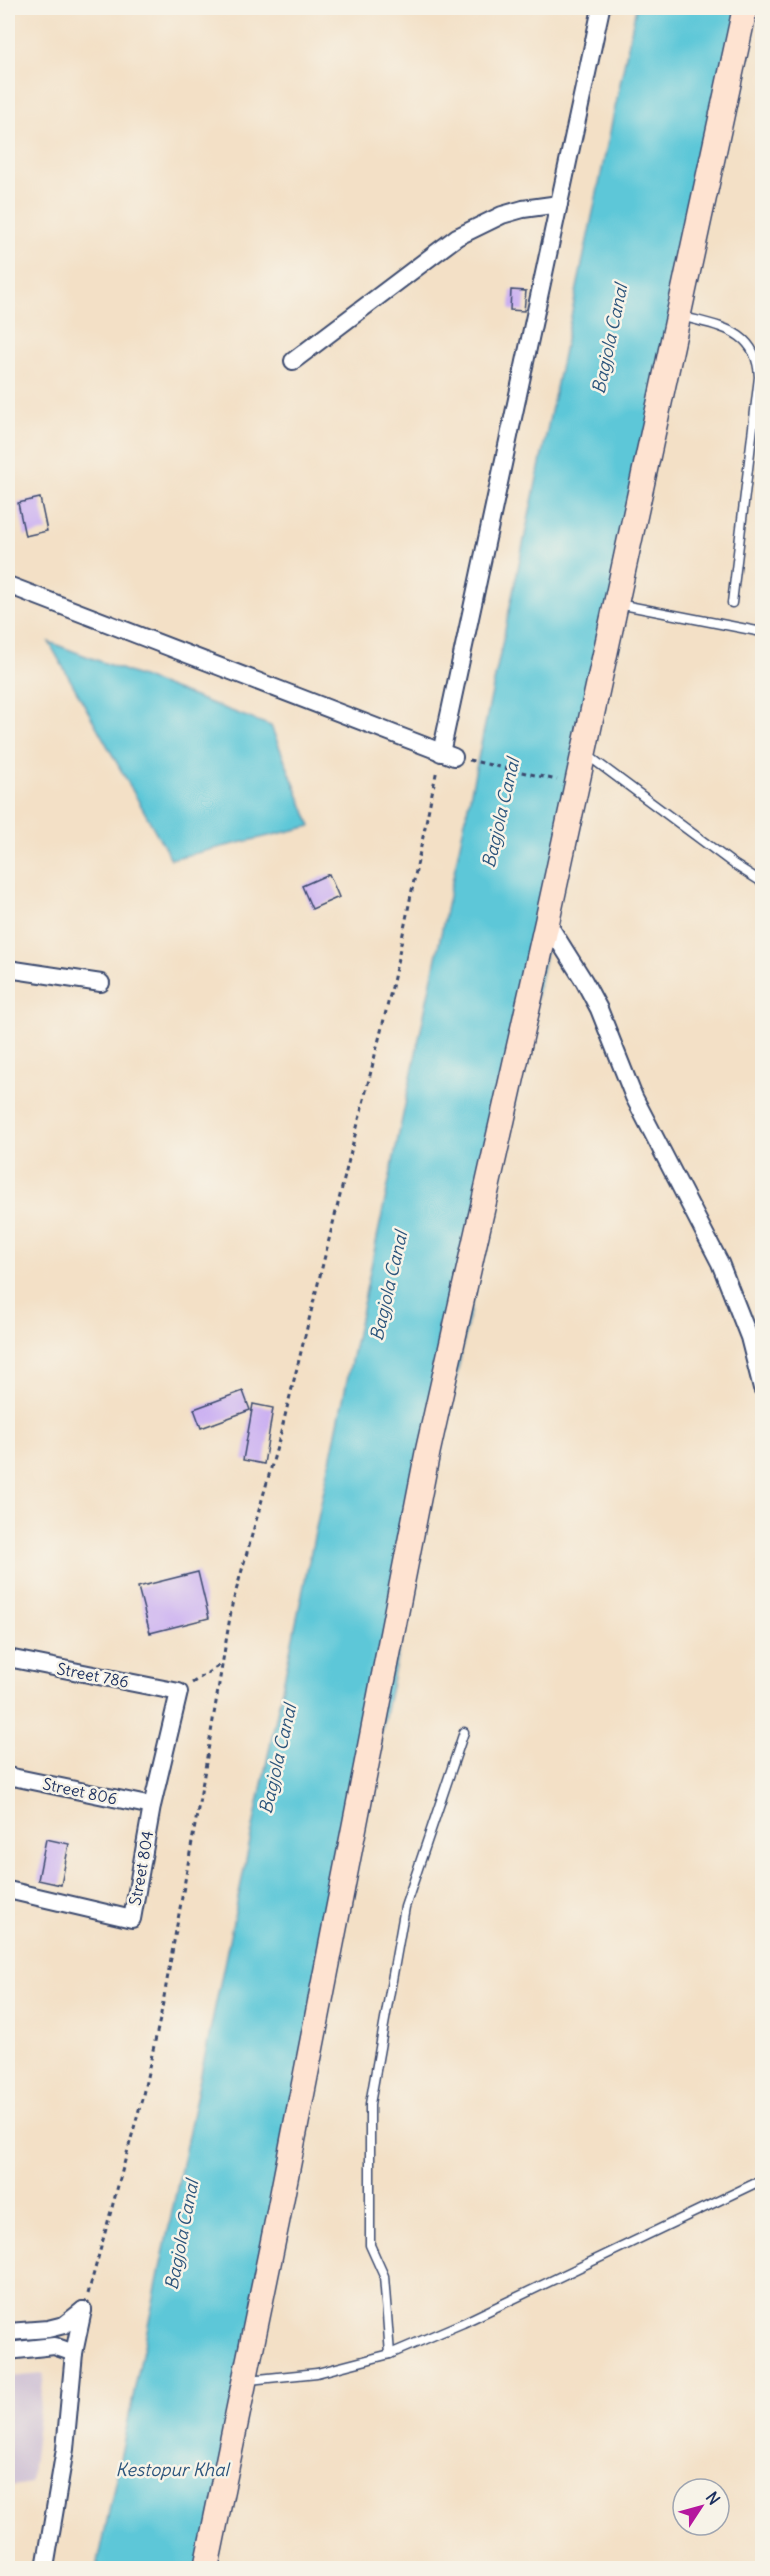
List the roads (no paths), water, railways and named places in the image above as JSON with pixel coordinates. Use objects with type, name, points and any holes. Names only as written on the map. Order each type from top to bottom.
[{"type":"street","points":[[8,585],[448,755],[559,204],[601,8]]},
{"type":"street","points":[[206,2568],[429,1450],[547,922],[571,782],[584,752],[745,8]]},
{"type":"street","points":[[294,361],[456,237],[502,215],[523,209],[559,204]]},
{"type":"street","points":[[547,922],[599,1009],[634,1097],[720,1263],[749,1337],[762,1388]]},
{"type":"street","points":[[8,969],[101,983]]},
{"type":"street","name":"Street 786","points":[[8,1658],[178,1692]]},
{"type":"street","name":"Street 804","points":[[8,1890],[132,1918],[152,1806],[178,1692]]},
{"type":"street","name":"Street 806","points":[[8,1776],[152,1806]]},
{"type":"street","points":[[8,2332],[48,2329],[64,2325],[83,2310],[74,2353],[65,2449],[45,2568]]},
{"type":"street","points":[[8,2351],[54,2346],[74,2353]]},
{"type":"lane","points":[[677,316],[727,330],[742,337],[753,348],[759,361],[732,603]]},
{"type":"lane","points":[[615,603],[762,632]]},
{"type":"lane","points":[[584,752],[735,865],[762,882]]},
{"type":"lane","points":[[390,2354],[384,2276],[369,2245],[370,2104],[405,1907],[464,1732]]},
{"type":"lane","points":[[245,2380],[317,2373],[390,2354],[463,2323],[762,2180]]},
{"type":"water","name":"Kestopur Khal","points":[[636,8],[745,8],[205,2568],[97,2568]]},
{"type":"water","points":[[49,642],[271,726],[311,826],[171,859]]},
{"type":"water label","name":"Bagjola Canal","points":[[610,339]]},
{"type":"water label","name":"Bagjola Canal","points":[[501,813]]},
{"type":"water label","name":"Bagjola Canal","points":[[389,1286]]},
{"type":"water label","name":"Bagjola Canal","points":[[278,1759]]},
{"type":"water label","name":"Bagjola Canal","points":[[182,2235]]}]
